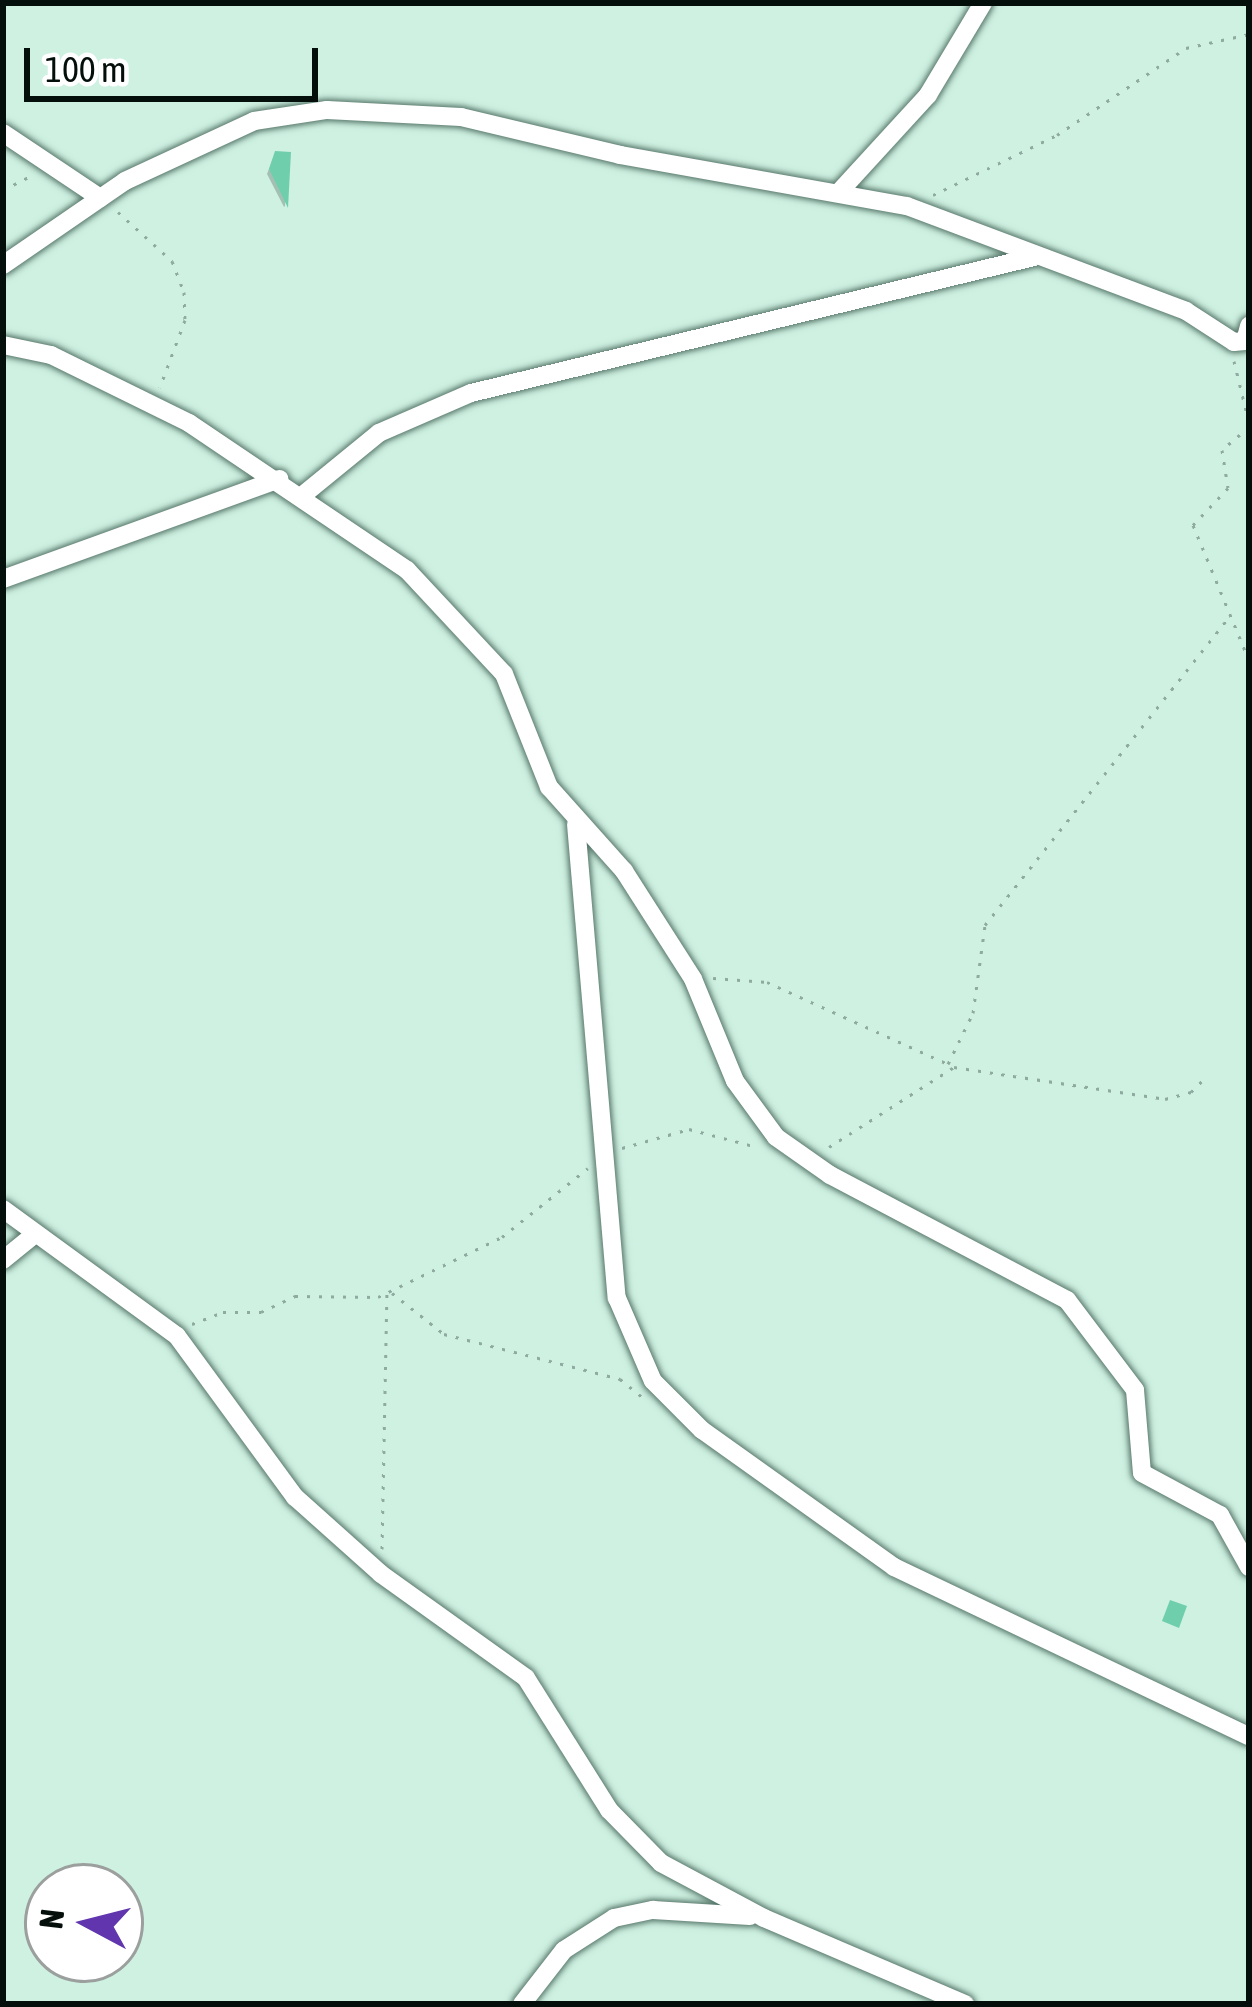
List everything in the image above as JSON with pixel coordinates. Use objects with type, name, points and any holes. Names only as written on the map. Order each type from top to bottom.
[{"type":"street","points":[[841,190],[928,95],[982,3]]},
{"type":"street","points":[[3,265],[100,198],[254,121],[327,110],[515,124],[620,155],[841,190],[907,206],[1186,311],[1234,342],[1245,341],[1249,326]]},
{"type":"street","points":[[3,134],[100,198]]},
{"type":"street","points":[[303,496],[379,433],[471,392],[1034,257]]},
{"type":"street","points":[[3,345],[51,355],[149,404],[278,479],[407,570],[486,648],[516,696],[540,770],[576,824],[624,871],[693,979],[735,1081],[776,1138],[800,1157],[1067,1300],[1135,1390],[1142,1473],[1220,1515],[1249,1567]]},
{"type":"street","points":[[3,579],[278,479]]},
{"type":"street","points":[[576,824],[616,1298],[640,1358],[671,1403],[894,1567],[1249,1736]]},
{"type":"street","points":[[3,1209],[177,1336],[295,1497],[381,1574],[526,1678],[609,1810],[661,1863],[764,1918],[964,2004]]},
{"type":"street","points":[[3,1259],[34,1235]]},
{"type":"street","points":[[522,2004],[564,1950],[614,1918],[653,1910],[764,1918]]},
{"type":"path","points":[[907,206],[1057,135],[1186,48],[1249,34]]},
{"type":"path","points":[[3,190],[51,166]]},
{"type":"path","points":[[100,198],[172,261],[184,292],[185,320],[149,404]]},
{"type":"path","points":[[1234,342],[1235,380],[1249,425],[1222,450],[1228,488],[1192,525],[1227,620],[1249,660]]},
{"type":"path","points":[[177,1336],[202,1318],[261,1312],[295,1296],[389,1292],[502,1237],[603,1159],[689,1130],[800,1157],[951,1066],[973,1013],[985,925],[1227,620]]},
{"type":"path","points":[[693,979],[767,982],[951,1066],[1165,1099],[1191,1092],[1206,1077]]},
{"type":"path","points":[[389,1292],[444,1334],[626,1381],[636,1395],[671,1403]]},
{"type":"path","points":[[381,1574],[389,1292]]},
{"type":"building","points":[[275,151],[291,152],[288,208],[269,169]]},
{"type":"building","points":[[1170,1600],[1187,1606],[1179,1628],[1162,1621]]}]
